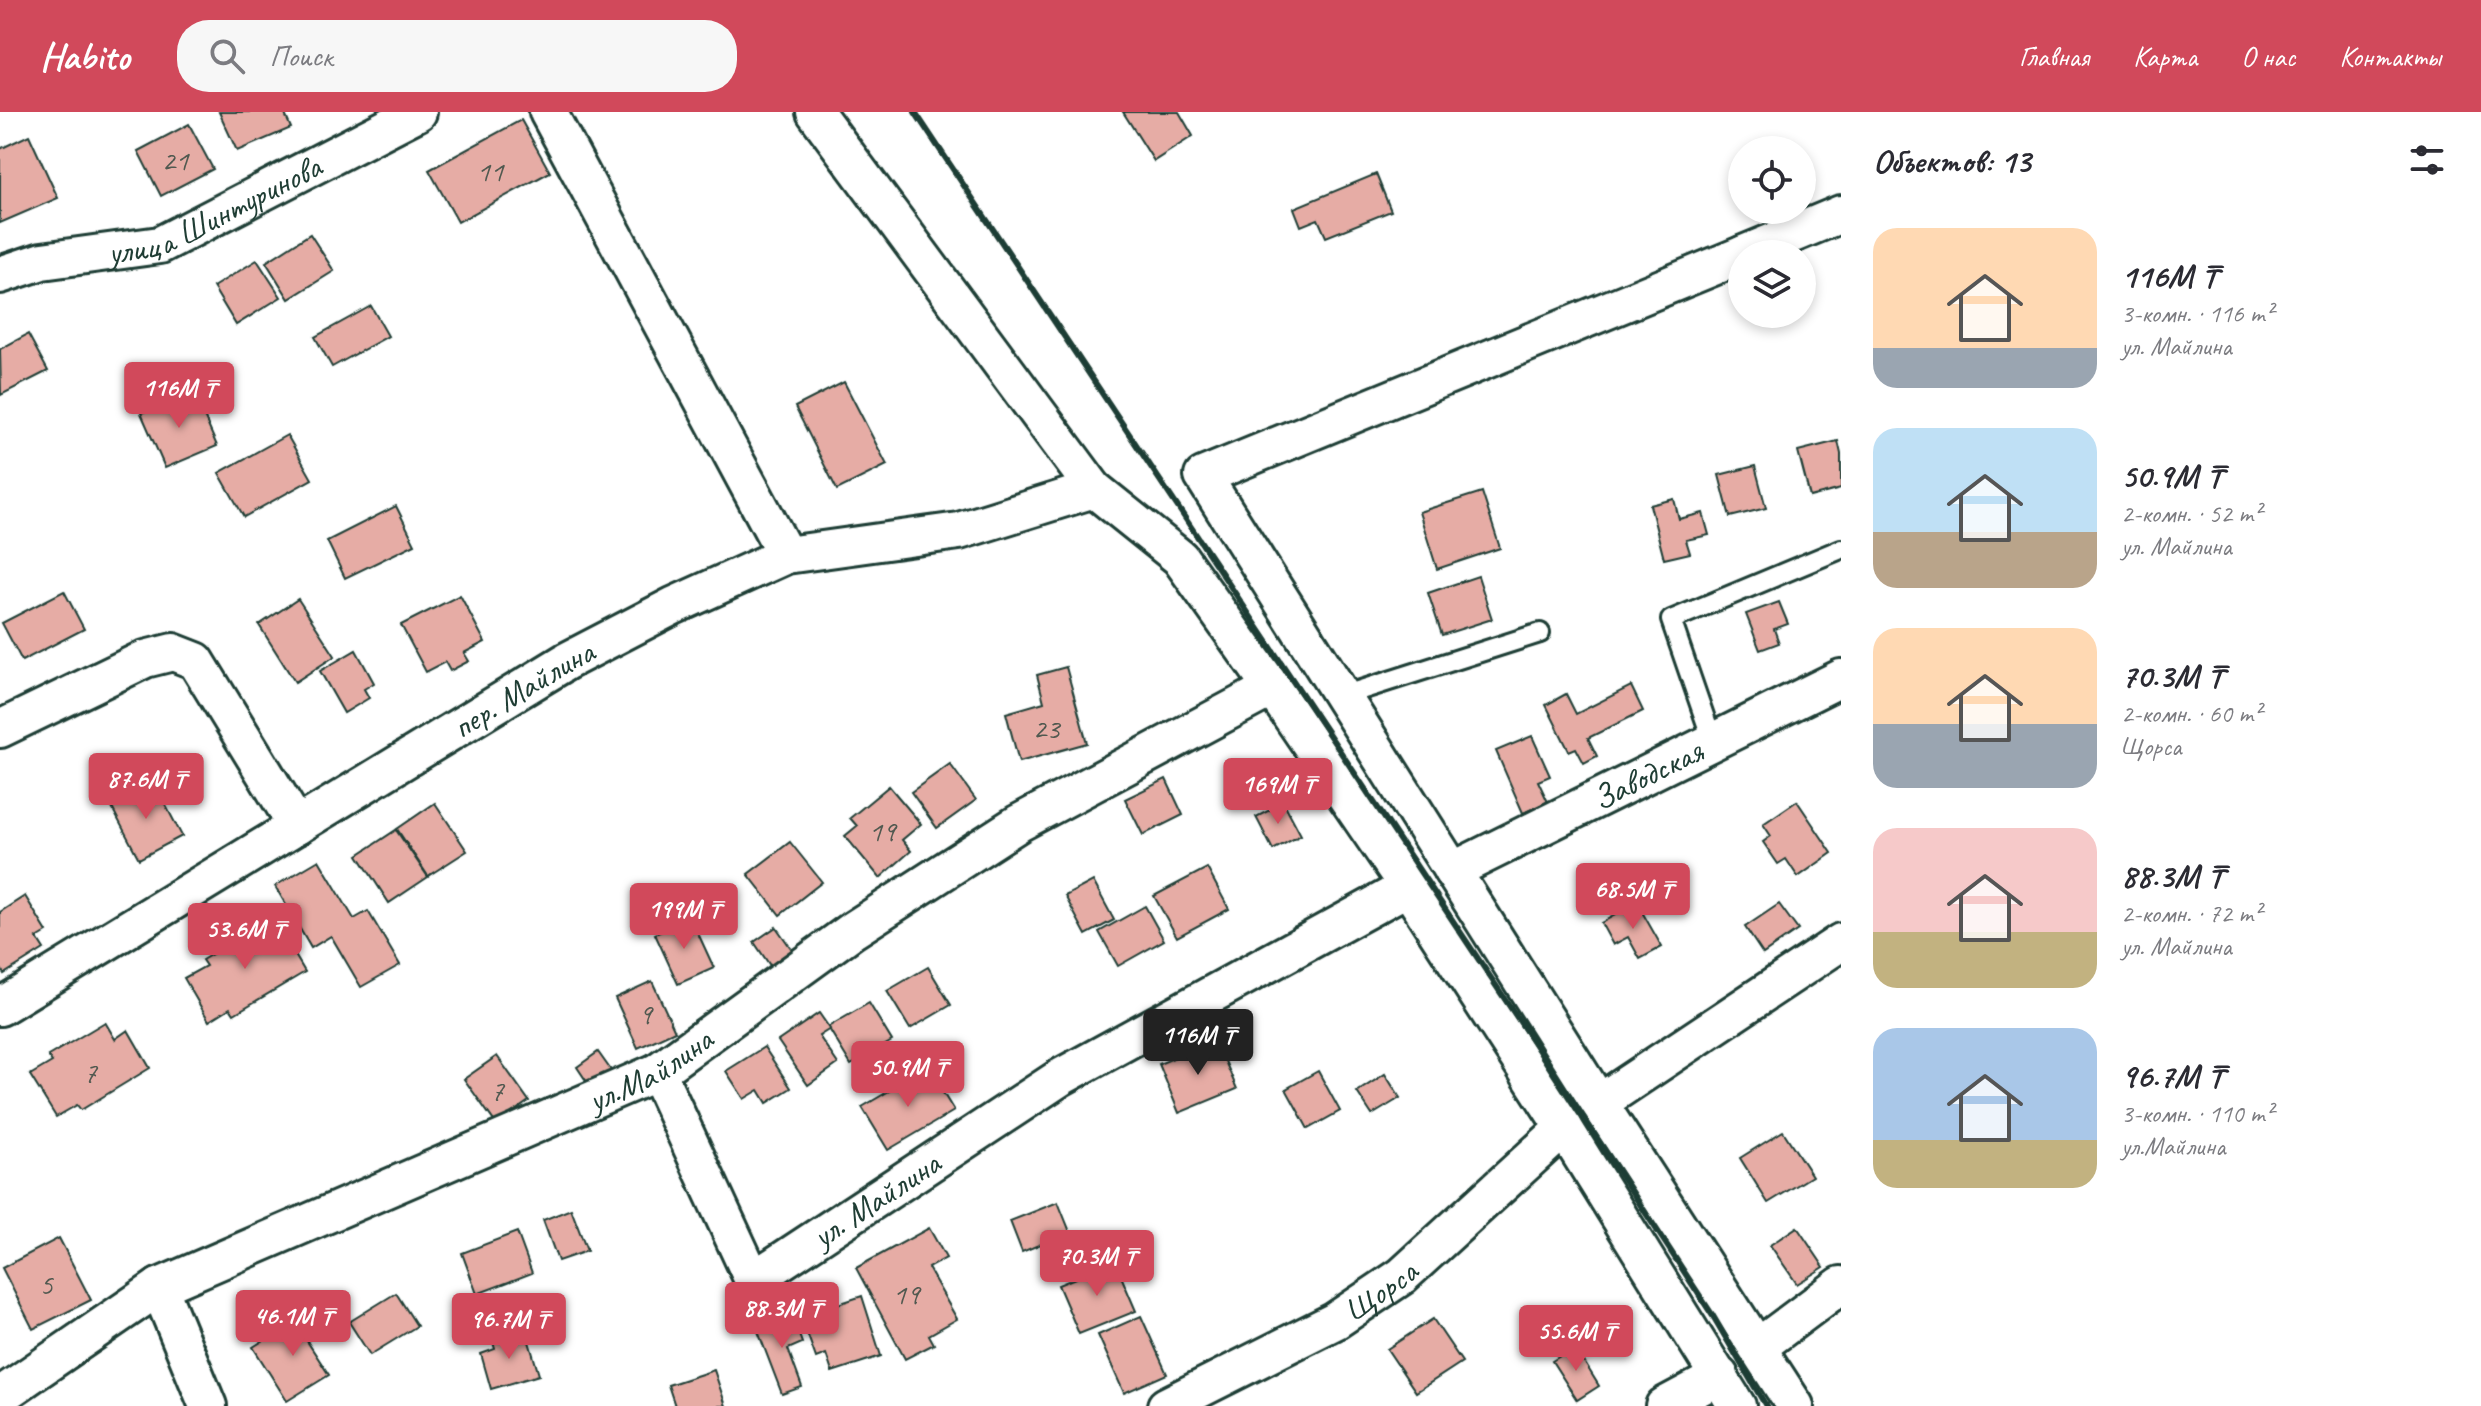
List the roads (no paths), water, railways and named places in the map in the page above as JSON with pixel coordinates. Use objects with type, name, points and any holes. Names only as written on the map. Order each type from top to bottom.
[{"type":"street","name":"улица Шинтуринова","points":[[0,275],[42,261],[160,245],[418,112]]},
{"type":"street","points":[[548,112],[786,555]]},
{"type":"street","points":[[815,112],[1094,489],[1180,558],[1408,887],[1564,1128],[1728,1391],[1664,1406]]},
{"type":"street","points":[[1777,240],[1841,214]]},
{"type":"street","points":[[1728,260],[1203,476],[1599,1103],[1795,1406]]},
{"type":"street","name":"пер. Майлина","points":[[0,1007],[567,661],[673,606],[786,555],[959,531],[1094,489]]},
{"type":"street","points":[[0,729],[145,659],[173,652],[196,661],[297,826]]},
{"type":"street","name":"Заводская","points":[[1452,871],[1841,678]]},
{"type":"street","name":"ул.Майлина","points":[[0,1396],[159,1287],[657,1072],[853,930],[1019,823],[1272,688]]},
{"type":"street","name":"ул. Майлина","points":[[657,1072],[753,1280],[1061,1077],[1408,887]]},
{"type":"street","points":[[1599,1103],[1841,942]]},
{"type":"street","name":"Щорса","points":[[1166,1406],[1335,1321],[1402,1276],[1564,1128]]},
{"type":"street","points":[[1758,1347],[1841,1285]]},
{"type":"street","points":[[159,1287],[208,1406]]},
{"type":"lane","points":[[1713,742],[1671,620],[1841,549]]},
{"type":"lane","points":[[1342,696],[1540,633]]},
{"type":"railway","points":[[915,112],[1582,1115],[1713,1316],[1766,1406]]}]
